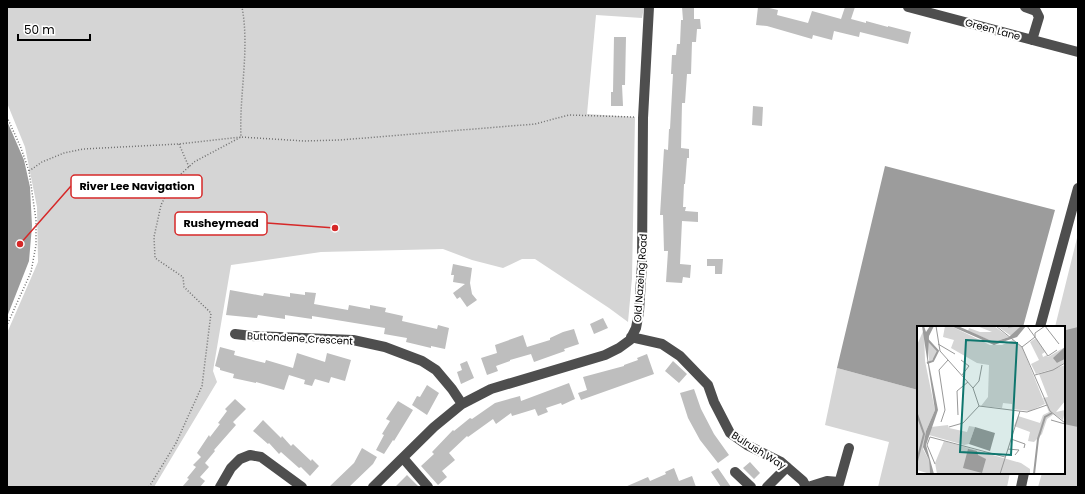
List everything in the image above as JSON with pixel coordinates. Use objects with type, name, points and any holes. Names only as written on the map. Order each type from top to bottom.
[{"type":"street","name":"Old Nazeing Road","points":[[631,337],[636,328],[642,264],[643,118],[649,7]]},
{"type":"street","name":"Green Lane","points":[[908,7],[936,10],[1032,40],[1078,52]]},
{"type":"street","points":[[1025,7],[1036,11],[1039,17],[1032,40]]},
{"type":"street","points":[[1040,326],[1078,188]]},
{"type":"street","name":"Buttondene Crescent","points":[[235,334],[353,340],[385,347],[422,361],[436,370],[462,404]]},
{"type":"street","points":[[373,487],[434,427],[462,404],[491,389],[605,355],[620,348],[631,337]]},
{"type":"street","name":"Bulrush Way","points":[[631,337],[662,344],[680,356],[708,385],[714,402],[730,433],[747,445],[781,462],[803,481],[807,487]]},
{"type":"street","points":[[807,487],[827,481],[838,484],[849,448]]},
{"type":"street","points":[[220,487],[231,468],[240,459],[250,455],[261,457],[302,487]]},
{"type":"street","points":[[403,458],[428,487]]},
{"type":"street","points":[[766,487],[787,467]]},
{"type":"street","points":[[734,472],[751,487]]},
{"type":"street","points":[[1020,487],[1024,474]]},
{"type":"path","points":[[241,137],[240,117],[246,39],[242,7]]},
{"type":"path","points":[[29,171],[42,162],[64,153],[83,149],[179,144],[241,137],[304,141],[340,140],[535,124],[569,115],[643,118]]},
{"type":"path","points":[[7,117],[22,148],[29,171],[36,220],[36,245],[30,272],[7,325]]},
{"type":"path","points":[[149,487],[176,443],[202,386],[211,313],[184,287],[183,277],[155,258],[154,237],[161,205],[168,191],[188,167],[194,162],[241,137]]},
{"type":"path","points":[[179,144],[188,167]]},
{"type":"shaded area","points":[[7,7],[644,7],[642,18],[596,15],[587,114],[635,117],[632,278],[628,322],[535,259],[522,259],[503,268],[472,260],[443,249],[321,252],[231,265],[213,371],[217,382],[154,487],[7,487],[7,333],[38,262],[37,207],[25,147],[7,103]]},
{"type":"shaded area","points":[[7,121],[24,160],[30,187],[32,226],[29,261],[7,317]]},
{"type":"shaded area","points":[[885,166],[1055,210],[1023,326],[917,326],[917,390],[837,368]]},
{"type":"shaded area","points":[[1078,234],[1078,487],[1038,487],[1042,474],[1065,474],[1065,326],[1055,326]]},
{"type":"shaded area","points":[[1078,327],[1078,427],[1065,424],[1066,330]]},
{"type":"shaded area","points":[[837,368],[917,390],[917,474],[1010,474],[1007,487],[878,487],[889,442],[825,425]]},
{"type":"building","points":[[682,7],[694,7],[694,19],[700,19],[701,29],[697,29],[696,42],[692,42],[691,74],[687,74],[685,103],[682,103],[681,148],[689,149],[689,158],[687,158],[684,184],[683,207],[686,207],[685,211],[698,212],[698,222],[682,221],[680,264],[691,265],[690,278],[683,277],[682,283],[666,282],[668,251],[664,251],[663,215],[660,215],[664,149],[668,150],[670,129],[673,74],[671,74],[672,55],[676,55],[677,44],[680,44],[681,20],[683,20]]},
{"type":"building","points":[[758,7],[778,10],[777,15],[808,23],[812,11],[841,19],[845,7],[855,7],[851,19],[866,23],[866,21],[911,32],[908,44],[860,32],[859,37],[834,31],[832,40],[813,35],[812,39],[767,26],[756,25]]},
{"type":"building","points":[[614,37],[626,37],[625,85],[622,85],[623,106],[611,106],[611,92],[613,92]]},
{"type":"building","points":[[753,106],[763,107],[762,126],[752,125]]},
{"type":"building","points":[[707,259],[723,259],[722,274],[715,274],[715,266],[707,266]]},
{"type":"building","points":[[453,264],[472,268],[470,283],[472,294],[477,300],[467,307],[460,297],[457,299],[453,293],[465,284],[453,282],[454,275],[451,275]]},
{"type":"building","points":[[230,290],[263,296],[264,293],[290,297],[290,293],[305,295],[305,292],[316,293],[314,304],[348,310],[349,305],[370,309],[370,305],[386,308],[385,312],[403,316],[402,321],[437,329],[438,325],[449,328],[445,349],[431,346],[431,348],[406,342],[407,338],[384,334],[385,328],[312,316],[312,319],[285,315],[285,319],[258,315],[257,318],[226,315]]},
{"type":"building","points":[[603,318],[608,328],[594,334],[590,324]]},
{"type":"building","points":[[574,329],[579,344],[564,349],[565,351],[534,362],[531,354],[510,360],[496,366],[498,371],[487,375],[481,358],[497,353],[495,345],[523,335],[527,347],[550,340],[550,338],[563,332]]},
{"type":"building","points":[[220,347],[235,351],[234,355],[265,363],[266,360],[293,368],[297,353],[325,362],[327,353],[351,360],[345,381],[331,377],[329,383],[315,379],[312,386],[304,384],[305,380],[289,375],[284,390],[256,382],[233,378],[234,374],[220,370],[220,368],[215,366]]},
{"type":"building","points":[[647,354],[654,374],[581,400],[578,393],[587,390],[583,377],[624,366]]},
{"type":"building","points":[[467,361],[474,378],[461,384],[457,372],[462,370],[460,364]]},
{"type":"building","points":[[673,361],[687,374],[679,383],[665,371]]},
{"type":"building","points":[[569,383],[575,399],[562,405],[561,403],[546,408],[548,412],[538,416],[535,409],[512,416],[511,413],[496,424],[493,419],[468,437],[467,436],[449,453],[455,460],[442,471],[447,477],[438,485],[421,466],[434,454],[432,452],[453,430],[454,431],[470,418],[472,419],[495,403],[520,396],[521,401]]},
{"type":"building","points":[[427,385],[439,393],[427,415],[412,405],[417,396],[420,397]]},
{"type":"building","points":[[694,389],[701,409],[714,434],[729,455],[718,463],[700,440],[688,418],[680,393]]},
{"type":"building","points":[[235,399],[246,409],[233,422],[236,425],[214,450],[215,451],[205,463],[209,467],[200,477],[205,481],[200,487],[182,487],[196,467],[193,465],[201,457],[197,453],[209,435],[210,437],[220,424],[218,423],[227,411],[225,409]]},
{"type":"building","points":[[398,401],[413,410],[384,454],[376,450],[384,435],[382,434],[390,421],[386,419]]},
{"type":"building","points":[[263,420],[281,438],[282,436],[291,446],[293,444],[311,461],[312,459],[319,466],[310,476],[281,452],[279,454],[269,443],[268,444],[253,431]]},
{"type":"building","points":[[362,448],[377,457],[373,464],[349,487],[329,487],[354,463]]},
{"type":"building","points":[[750,462],[760,473],[754,479],[743,468]]},
{"type":"building","points":[[674,468],[679,481],[692,476],[696,487],[625,487],[648,477],[650,481],[666,474],[665,472]]},
{"type":"building","points":[[718,468],[731,487],[721,487],[711,472]]},
{"type":"building","points":[[407,475],[419,487],[395,487]]},
{"type":"place","name":"Rusheymead","points":[[335,228]]},
{"type":"place","name":"River Lee Navigation","points":[[20,244]]}]
